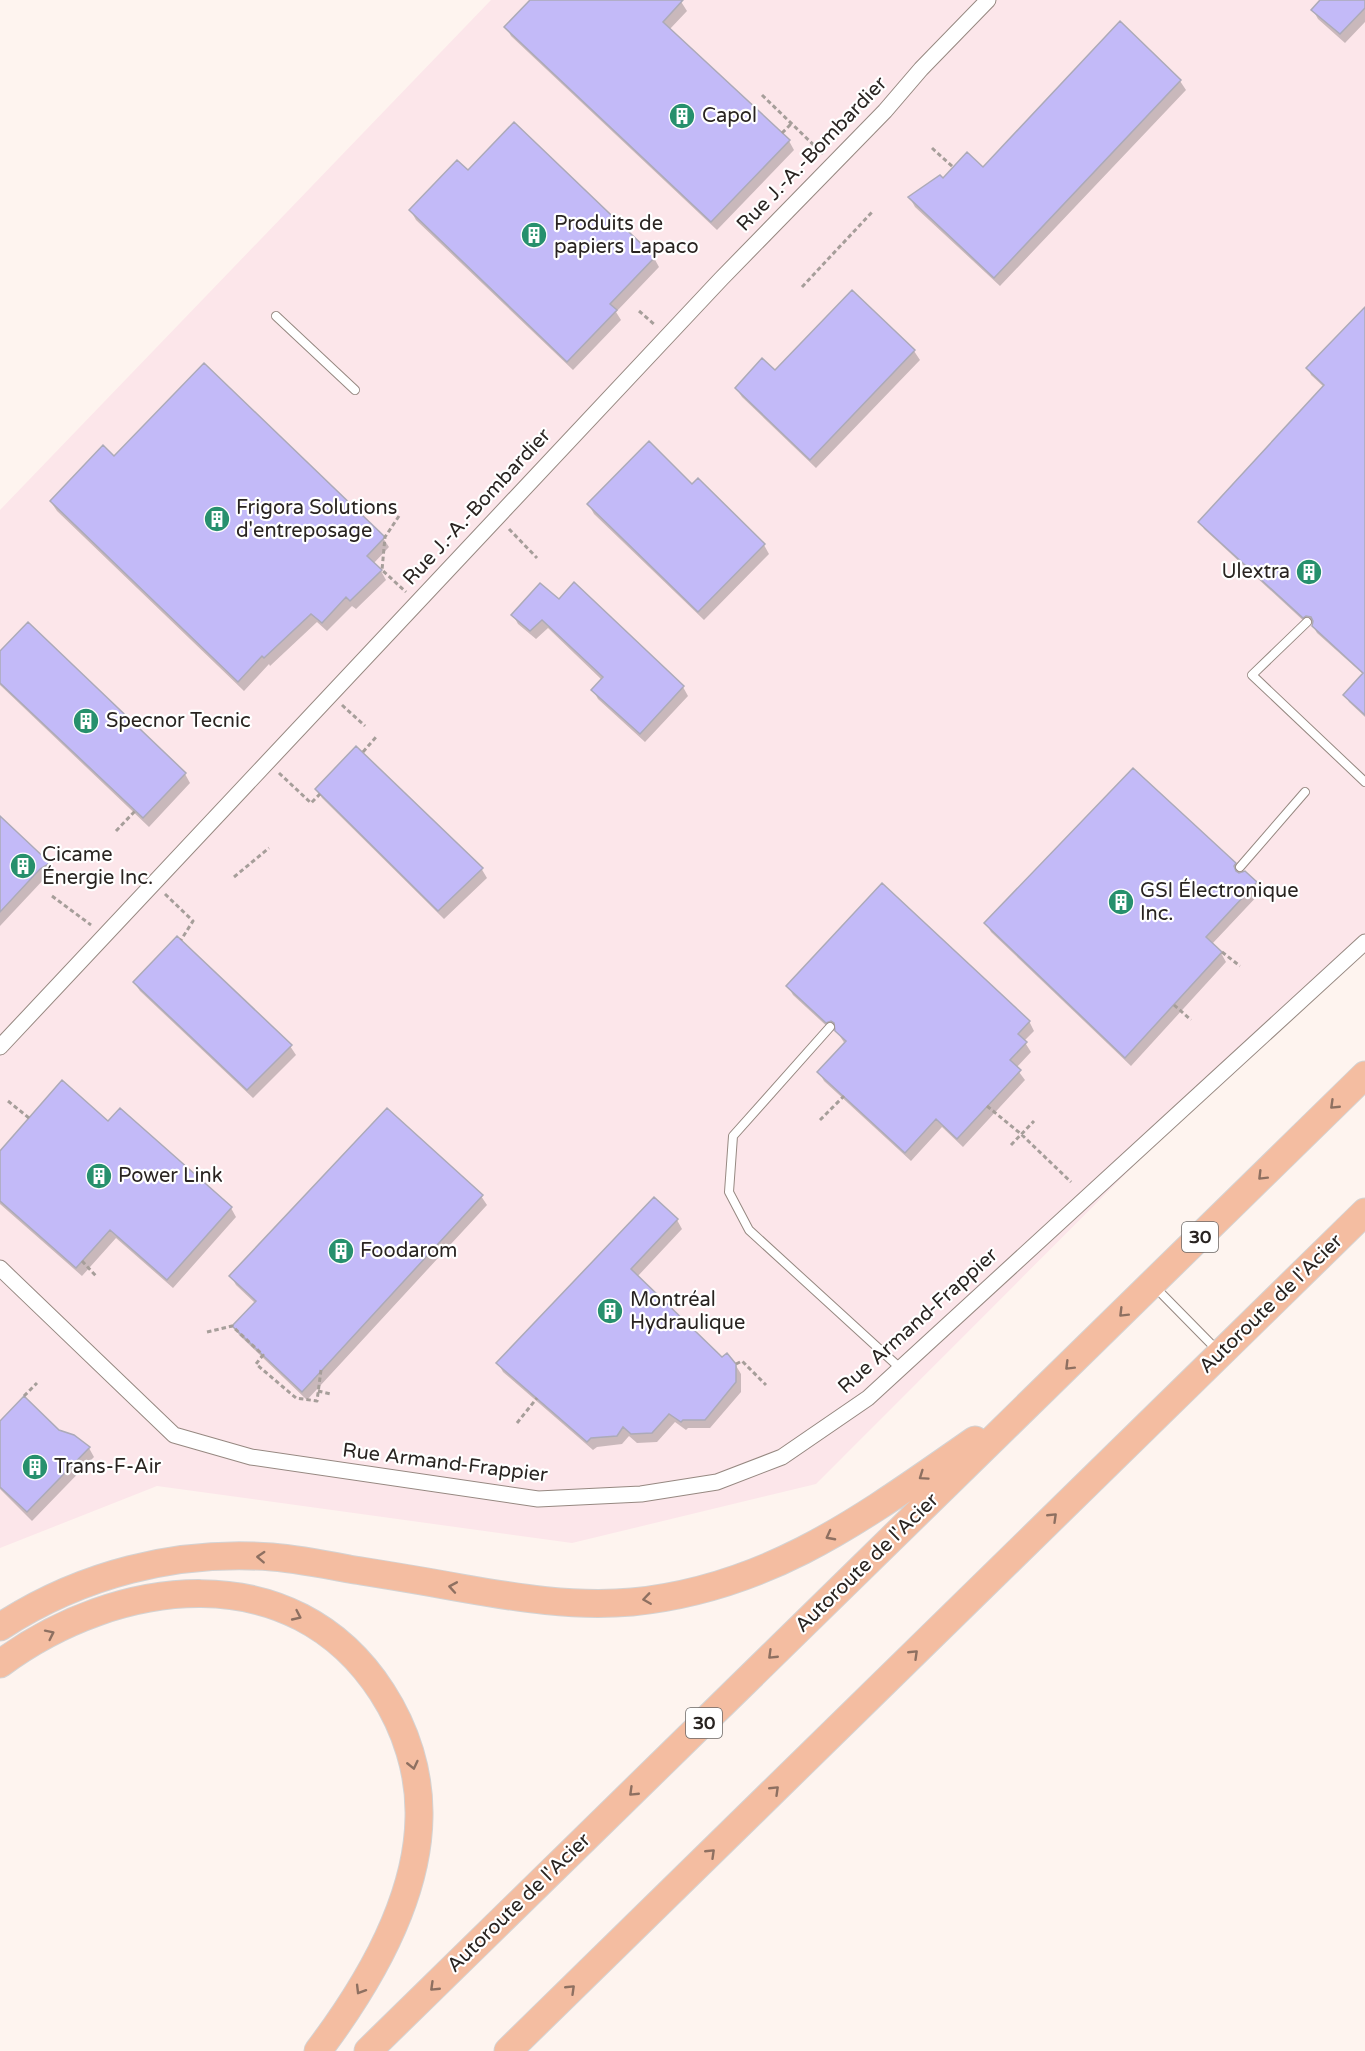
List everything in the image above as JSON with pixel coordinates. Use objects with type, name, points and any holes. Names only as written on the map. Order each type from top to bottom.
[{"type":"highway","name":"Autoroute de l'Acier","points":[[368,2051],[1365,1075]]},
{"type":"highway","name":"Autoroute de l'Acier","points":[[508,2051],[1365,1212]]},
{"type":"highway","points":[[0,1627],[37,1605],[86,1583],[157,1563],[212,1556],[297,1560],[546,1601],[632,1602],[685,1593],[768,1568],[840,1531],[880,1506],[1040,1395]]},
{"type":"highway","points":[[0,1664],[30,1644],[52,1633],[117,1606],[159,1596],[221,1593],[278,1608],[315,1625],[347,1650],[375,1681],[395,1714],[411,1755],[419,1795],[417,1839],[403,1897],[384,1946],[352,2003],[318,2051]]},
{"type":"street","name":"Rue J.-A.-Bombardier","points":[[0,1047],[667,336],[988,0]]},
{"type":"street","name":"Rue Armand-Frappier","points":[[0,1268],[174,1435],[251,1458],[538,1499],[640,1494],[717,1482],[782,1458],[868,1398],[1365,942]]},
{"type":"lane","points":[[276,316],[355,390]]},
{"type":"lane","points":[[1307,622],[1252,675],[1365,782]]},
{"type":"lane","points":[[1240,867],[1305,792]]},
{"type":"lane","points":[[830,1027],[733,1136],[729,1192],[749,1230],[900,1368]]},
{"type":"lane","points":[[1153,1284],[1221,1353]]},
{"type":"path","points":[[762,95],[833,164]]},
{"type":"path","points":[[782,133],[790,124]]},
{"type":"path","points":[[932,148],[953,167]]},
{"type":"path","points":[[802,287],[873,211]]},
{"type":"path","points":[[639,311],[667,336]]},
{"type":"path","points":[[399,516],[385,537],[382,570],[417,602]]},
{"type":"path","points":[[498,516],[537,558]]},
{"type":"path","points":[[330,694],[365,726]]},
{"type":"path","points":[[363,752],[376,737]]},
{"type":"path","points":[[267,761],[311,803],[320,794]]},
{"type":"path","points":[[116,831],[135,811]]},
{"type":"path","points":[[234,877],[269,848]]},
{"type":"path","points":[[153,882],[193,921],[181,940]]},
{"type":"path","points":[[52,896],[104,935]]},
{"type":"path","points":[[1222,952],[1240,966]]},
{"type":"path","points":[[1174,1005],[1191,1020]]},
{"type":"path","points":[[820,1120],[844,1096]]},
{"type":"path","points":[[8,1101],[29,1118]]},
{"type":"path","points":[[987,1106],[1021,1134],[1071,1182]]},
{"type":"path","points":[[1011,1145],[1034,1121]]},
{"type":"path","points":[[82,1261],[96,1276]]},
{"type":"path","points":[[207,1332],[232,1326],[263,1355],[256,1364],[296,1398],[317,1401],[321,1370]]},
{"type":"path","points":[[736,1364],[742,1361],[766,1385]]},
{"type":"path","points":[[24,1396],[37,1383]]},
{"type":"path","points":[[318,1391],[332,1394]]},
{"type":"path","points":[[517,1423],[537,1398]]},
{"type":"shaded area","points":[[491,0],[1365,0],[1365,934],[816,1484],[572,1543],[157,1486],[0,1548],[0,510]]},
{"type":"building","name":"Capol","points":[[530,0],[683,0],[663,22],[790,140],[711,222],[504,27]]},
{"type":"building","points":[[1320,0],[1365,0],[1365,8],[1340,34],[1311,10]]},
{"type":"building","points":[[1120,21],[1181,80],[994,278],[908,197],[940,175],[943,178],[967,152],[983,167]]},
{"type":"building","name":"Produits de papiers Lapaco","points":[[514,122],[655,257],[610,304],[617,310],[567,362],[409,210],[457,160],[468,170]]},
{"type":"building","points":[[852,290],[915,350],[810,460],[735,388],[762,358],[775,370]]},
{"type":"building","name":"Ulextra","points":[[1365,307],[1365,715],[1343,695],[1363,673],[1312,626],[1311,617],[1303,618],[1198,522],[1324,385],[1306,368]]},
{"type":"building","name":"Frigora Solutions d'entreposage","points":[[204,363],[385,537],[367,556],[382,570],[350,601],[346,597],[322,623],[311,614],[264,658],[262,656],[238,682],[50,501],[103,445],[114,456]]},
{"type":"building","points":[[649,441],[692,484],[698,478],[765,544],[698,612],[587,504]]},
{"type":"building","points":[[574,582],[684,686],[640,734],[591,690],[603,677],[542,620],[530,631],[511,615],[540,583],[559,599]]},
{"type":"building","name":"Specnor Tecnic","points":[[28,622],[186,773],[143,818],[0,683],[0,651]]},
{"type":"building","points":[[356,746],[483,868],[438,911],[315,789]]},
{"type":"building","name":"GSI Électronique Inc.","points":[[1133,768],[1236,863],[1234,866],[1236,871],[1239,873],[1245,871],[1257,882],[1206,937],[1222,952],[1125,1058],[984,923]]},
{"type":"building","name":"Cicame Énergie Inc.","points":[[0,816],[50,863],[40,869],[0,912]]},
{"type":"building","points":[[882,883],[1030,1021],[1018,1034],[1027,1042],[1010,1060],[1021,1070],[957,1139],[936,1119],[905,1153],[817,1072],[846,1041],[835,1031],[834,1023],[831,1021],[826,1023],[786,986]]},
{"type":"building","points":[[177,936],[292,1045],[247,1090],[133,982]]},
{"type":"building","name":"Power Link","points":[[62,1080],[108,1121],[120,1108],[232,1207],[167,1280],[110,1230],[76,1268],[0,1201],[0,1151]]},
{"type":"building","name":"Foodarom","points":[[387,1108],[483,1195],[302,1392],[232,1326],[256,1301],[229,1276]]},
{"type":"building","name":"Montréal Hydraulique","points":[[654,1197],[678,1219],[631,1269],[722,1357],[727,1353],[736,1364],[736,1382],[705,1420],[683,1420],[681,1422],[669,1414],[652,1433],[631,1434],[623,1427],[617,1436],[591,1438],[587,1442],[496,1363]]},
{"type":"building","name":"Trans-F-Air","points":[[24,1396],[59,1430],[74,1435],[90,1447],[27,1512],[0,1487],[0,1421]]},
{"type":"place","name":"Capol","points":[[682,116]]},
{"type":"place","name":"Produits de papiers Lapaco","points":[[534,235]]},
{"type":"place","name":"Frigora Solutions d'entreposage","points":[[217,519]]},
{"type":"place","name":"Ulextra","points":[[1309,572]]},
{"type":"place","name":"Specnor Tecnic","points":[[86,721]]},
{"type":"place","name":"Cicame Énergie Inc.","points":[[23,866]]},
{"type":"place","name":"GSI Électronique Inc.","points":[[1121,902]]},
{"type":"place","name":"Power Link","points":[[99,1176]]},
{"type":"place","name":"Foodarom","points":[[341,1251]]},
{"type":"place","name":"Montréal Hydraulique","points":[[610,1311]]},
{"type":"place","name":"Trans-F-Air","points":[[35,1467]]}]
